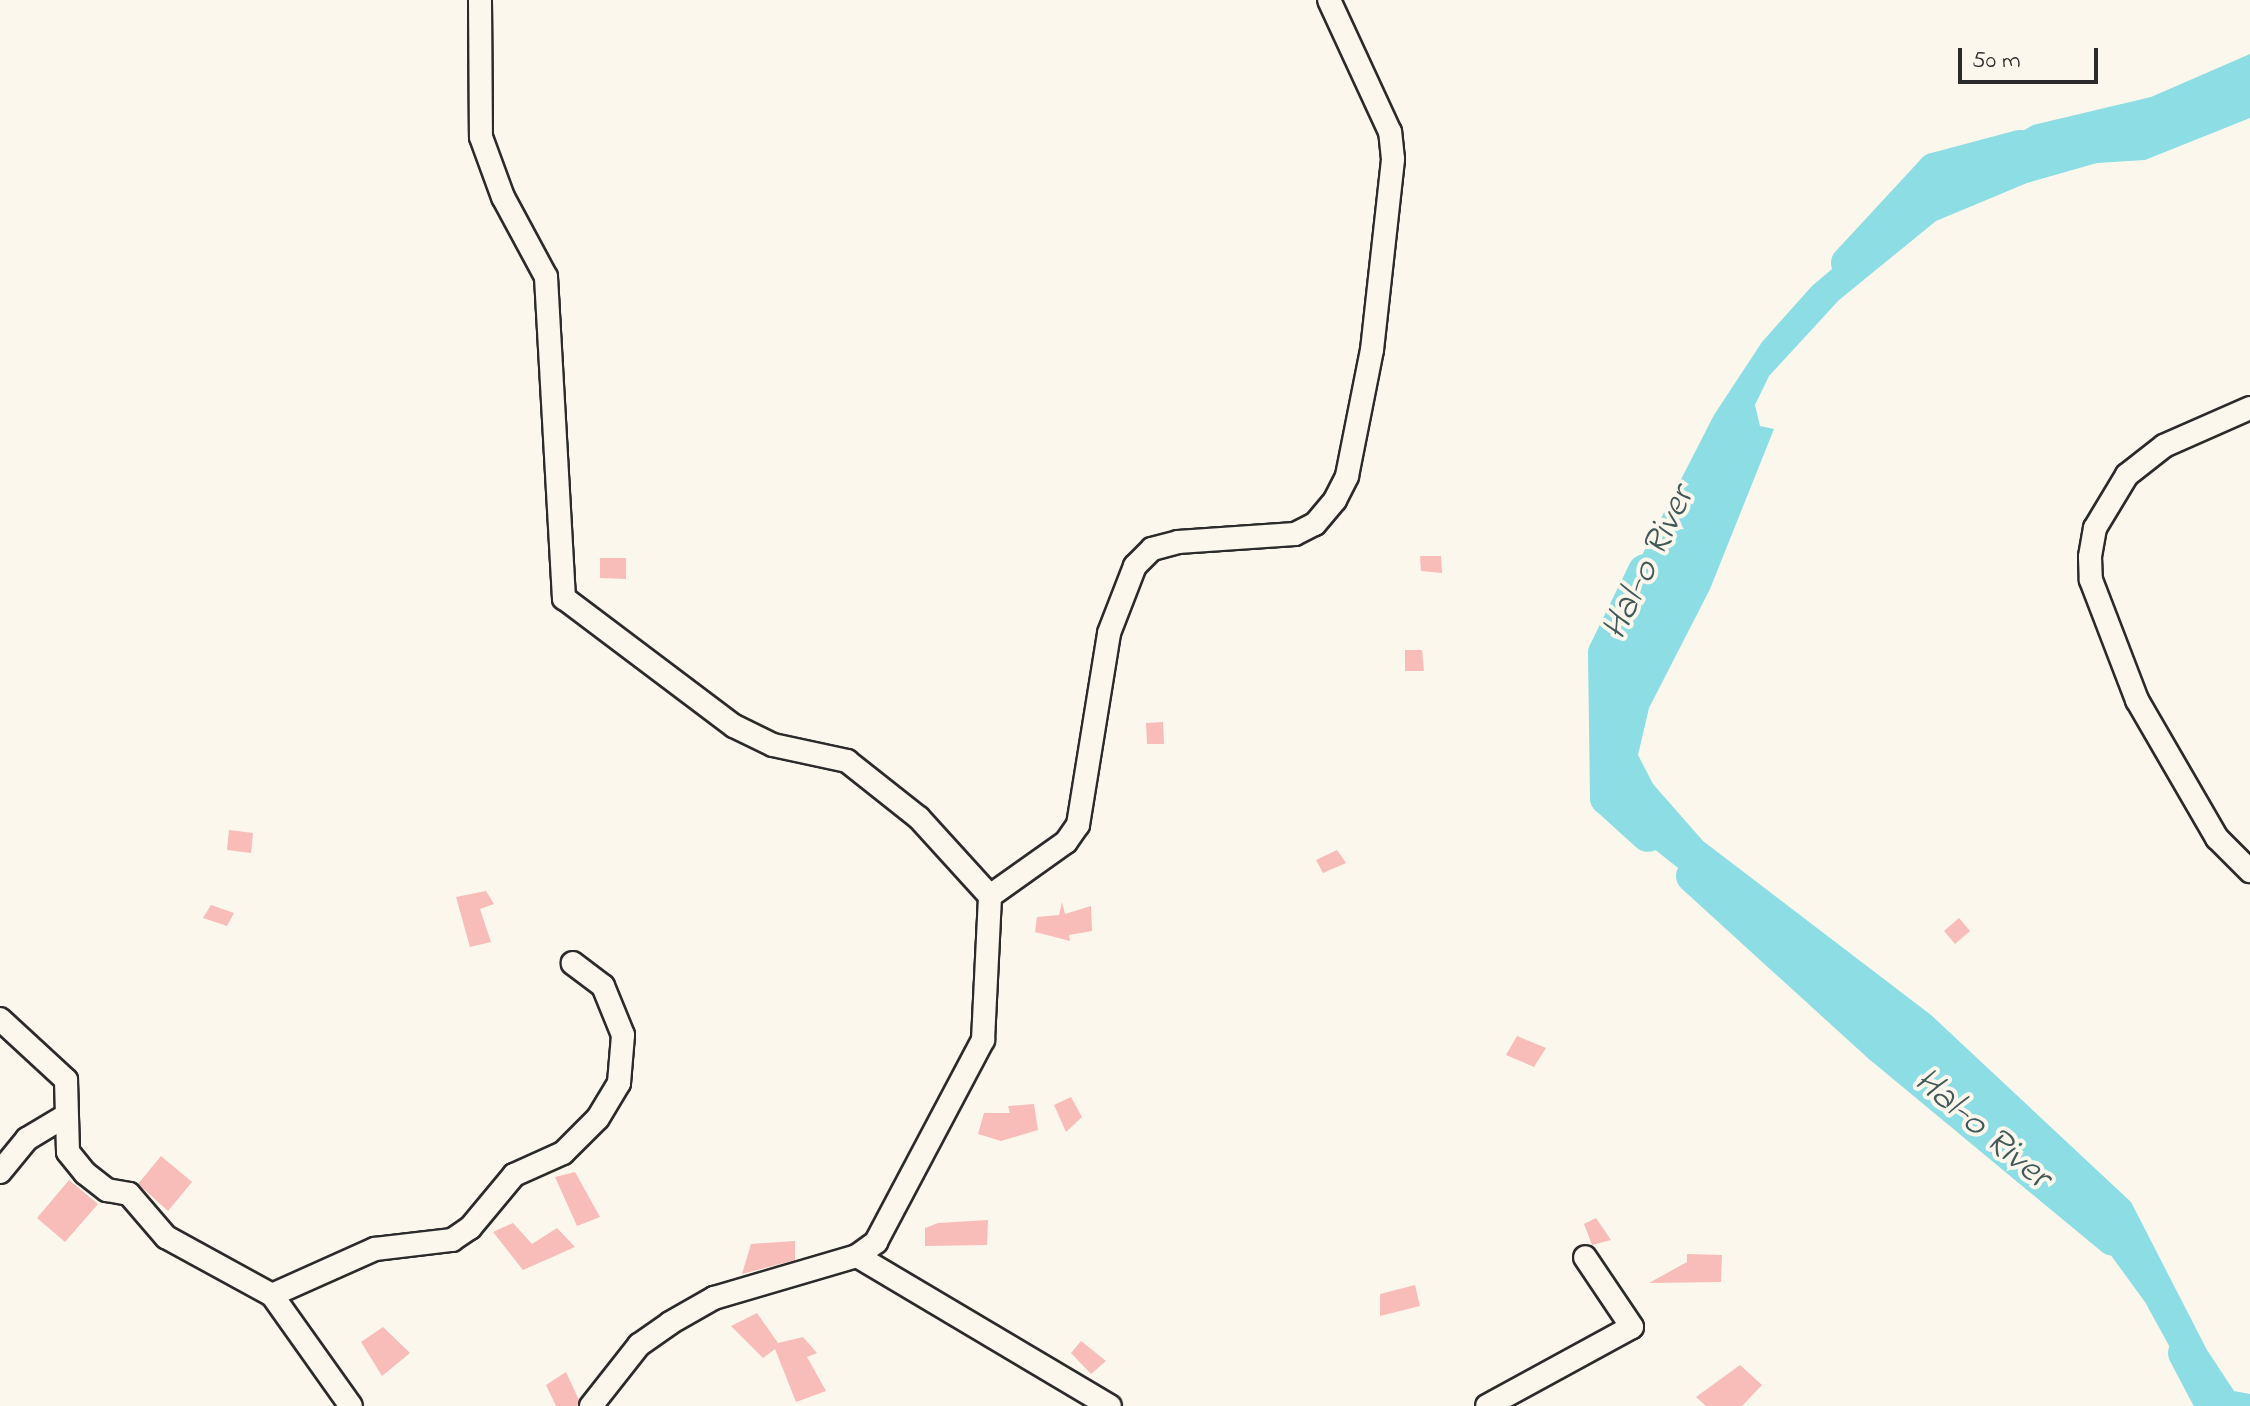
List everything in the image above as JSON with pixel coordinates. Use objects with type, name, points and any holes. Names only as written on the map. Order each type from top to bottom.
[{"type":"street","points":[[480,0],[481,137],[503,197],[546,277],[564,598],[734,726],[773,745],[847,761],[919,818],[990,896],[983,1040],[876,1242],[857,1256],[714,1298],[670,1323],[639,1345],[591,1406]]},
{"type":"street","points":[[990,896],[1066,842],[1078,825],[1109,633],[1135,566],[1152,549],[1178,542],[1295,534],[1315,524],[1347,476],[1372,350],[1393,159],[1390,132],[1329,0]]},
{"type":"street","points":[[2250,408],[2164,446],[2136,467],[2095,528],[2090,557],[2091,580],[2137,700],[2217,838],[2250,871]]},
{"type":"street","points":[[272,1295],[375,1249],[452,1240],[470,1228],[514,1175],[563,1153],[598,1118],[619,1083],[623,1035],[603,986],[573,963]]},
{"type":"street","points":[[0,1019],[66,1080],[62,1118],[68,1152],[85,1173],[107,1190],[129,1194],[166,1237],[272,1295],[351,1406]]},
{"type":"street","points":[[0,1172],[27,1139],[62,1118]]},
{"type":"street","points":[[857,1256],[1110,1406]]},
{"type":"street","points":[[1487,1406],[1632,1327],[1585,1257]]},
{"type":"water","points":[[2250,54],[2250,118],[2145,160],[2097,163],[2027,183],[1936,221],[1839,300],[1769,376],[1755,405],[1760,426],[1774,429],[1710,589],[1649,708],[1638,755],[1653,784],[1703,841],[1931,1015],[2131,1202],[2207,1350],[2234,1391],[2250,1394],[2250,1406],[2218,1406],[2178,1362],[2145,1302],[2061,1187],[1889,1035],[1629,829],[1600,781],[1595,751],[1635,569],[1714,415],[1762,342],[1812,286],[1931,185],[2033,125],[2151,97]]},
{"type":"building","points":[[1420,556],[1441,556],[1442,573],[1421,571]]},
{"type":"building","points":[[600,558],[626,558],[626,579],[600,578]]},
{"type":"building","points":[[1405,650],[1422,650],[1424,671],[1405,671]]},
{"type":"building","points":[[1163,722],[1164,744],[1147,744],[1146,723]]},
{"type":"building","points":[[229,830],[253,833],[251,853],[227,850]]},
{"type":"building","points":[[1337,850],[1346,863],[1323,873],[1316,860]]},
{"type":"building","points":[[486,891],[494,904],[480,909],[491,942],[470,947],[456,897]]},
{"type":"building","points":[[1062,902],[1065,914],[1091,906],[1092,931],[1069,935],[1070,941],[1035,932],[1037,917],[1059,915]]},
{"type":"building","points":[[211,905],[234,913],[227,926],[203,918]]},
{"type":"building","points":[[1959,918],[1970,931],[1955,944],[1944,931]]},
{"type":"building","points":[[1517,1036],[1546,1048],[1534,1067],[1506,1055]]},
{"type":"building","points":[[1071,1097],[1082,1117],[1066,1132],[1054,1105]]},
{"type":"building","points":[[1034,1104],[1038,1130],[1001,1141],[978,1134],[984,1113],[1010,1113],[1008,1106]]},
{"type":"building","points":[[161,1156],[192,1182],[168,1211],[138,1184]]},
{"type":"building","points":[[575,1172],[600,1217],[577,1226],[555,1177]]},
{"type":"building","points":[[69,1180],[98,1204],[65,1242],[37,1218]]},
{"type":"building","points":[[1596,1218],[1611,1240],[1592,1245],[1584,1224]]},
{"type":"building","points":[[988,1220],[987,1245],[925,1246],[925,1228],[938,1223]]},
{"type":"building","points":[[513,1223],[532,1244],[557,1228],[575,1247],[523,1270],[493,1232]]},
{"type":"building","points":[[795,1241],[795,1260],[742,1274],[751,1244]]},
{"type":"building","points":[[1687,1254],[1722,1255],[1721,1282],[1649,1283],[1687,1262]]},
{"type":"building","points":[[1415,1285],[1420,1306],[1380,1316],[1380,1294]]},
{"type":"building","points":[[757,1313],[778,1343],[803,1337],[817,1353],[807,1357],[826,1391],[796,1402],[775,1349],[763,1358],[731,1326]]},
{"type":"building","points":[[383,1327],[410,1353],[382,1376],[361,1342]]},
{"type":"building","points":[[1081,1341],[1106,1361],[1091,1374],[1071,1353]]},
{"type":"building","points":[[1740,1365],[1762,1385],[1742,1406],[1706,1406],[1696,1397]]},
{"type":"building","points":[[566,1372],[579,1400],[577,1406],[556,1406],[546,1385]]},
{"type":"waterway","name":"Hal-o River","points":[[1848,263],[1934,170],[2020,147]]},
{"type":"waterway","name":"Hal-o River","points":[[1645,571],[1605,653],[1607,798],[1648,835]]},
{"type":"waterway","name":"Hal-o River","points":[[1693,876],[1881,1047],[2113,1239]]},
{"type":"waterway","name":"Hal-o River","points":[[2185,1353],[2213,1406]]}]
